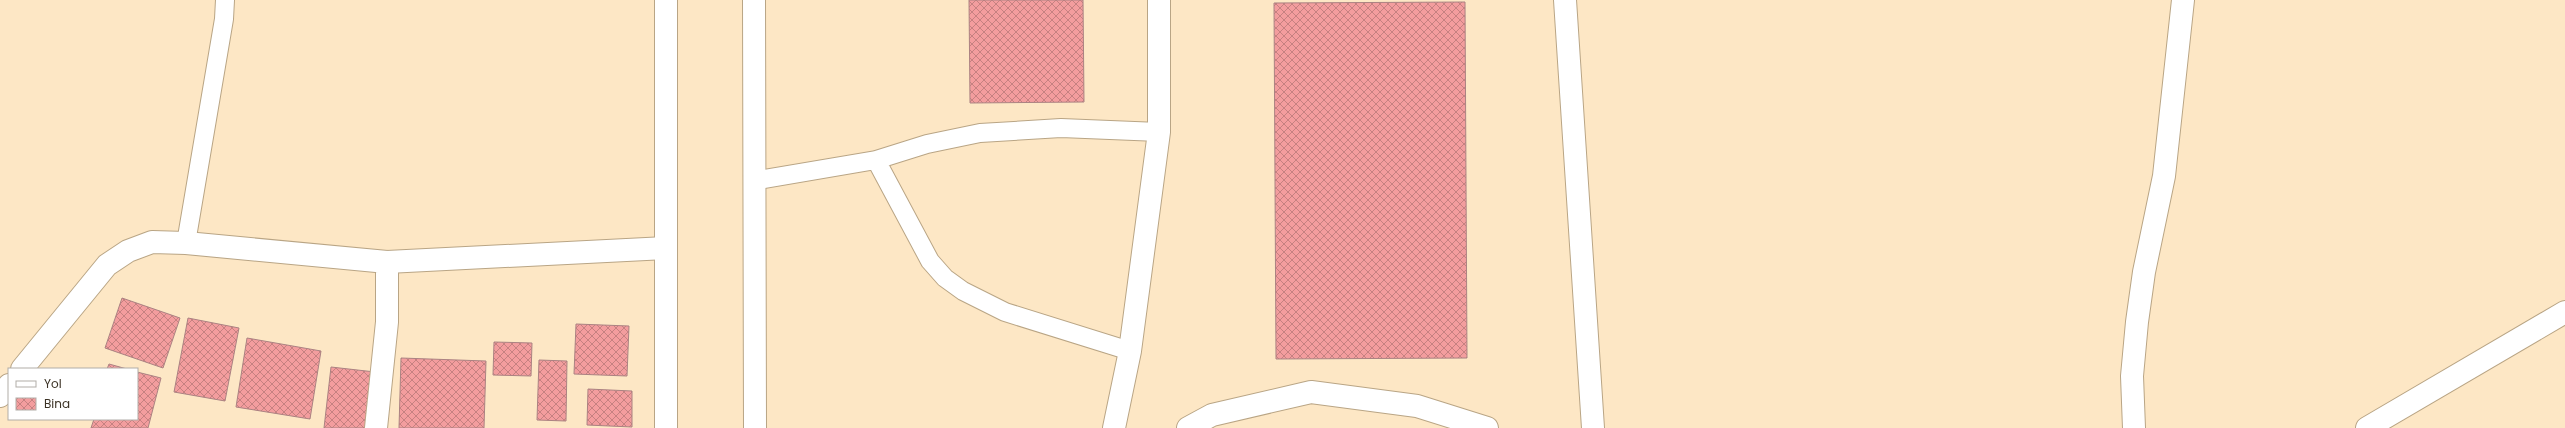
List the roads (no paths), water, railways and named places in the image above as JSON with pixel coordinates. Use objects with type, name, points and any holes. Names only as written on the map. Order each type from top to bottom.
[{"type":"street","points":[[666,0],[666,428]]},
{"type":"street","points":[[754,0],[752,180],[755,428]]},
{"type":"street","points":[[1114,428],[1130,351],[1159,132],[1159,0]]},
{"type":"street","points":[[1565,0],[1593,428]]},
{"type":"street","points":[[2134,428],[2132,376],[2137,322],[2144,272],[2164,176],[2183,0]]},
{"type":"street","points":[[23,368],[107,266],[128,251],[152,242],[186,243],[387,262],[666,248]]},
{"type":"street","points":[[376,428],[387,322],[387,262]]},
{"type":"street","points":[[2367,428],[2565,312]]},
{"type":"street","points":[[0,396],[8,386]]},
{"type":"street","points":[[1188,428],[1212,415],[1311,392],[1417,406],[1487,428]]},
{"type":"lane","points":[[186,243],[224,19],[225,0]]},
{"type":"lane","points":[[752,180],[876,160],[927,144],[980,133],[1061,128],[1159,132]]},
{"type":"lane","points":[[876,160],[930,261],[945,278],[963,291],[1005,312],[1130,351]]}]
